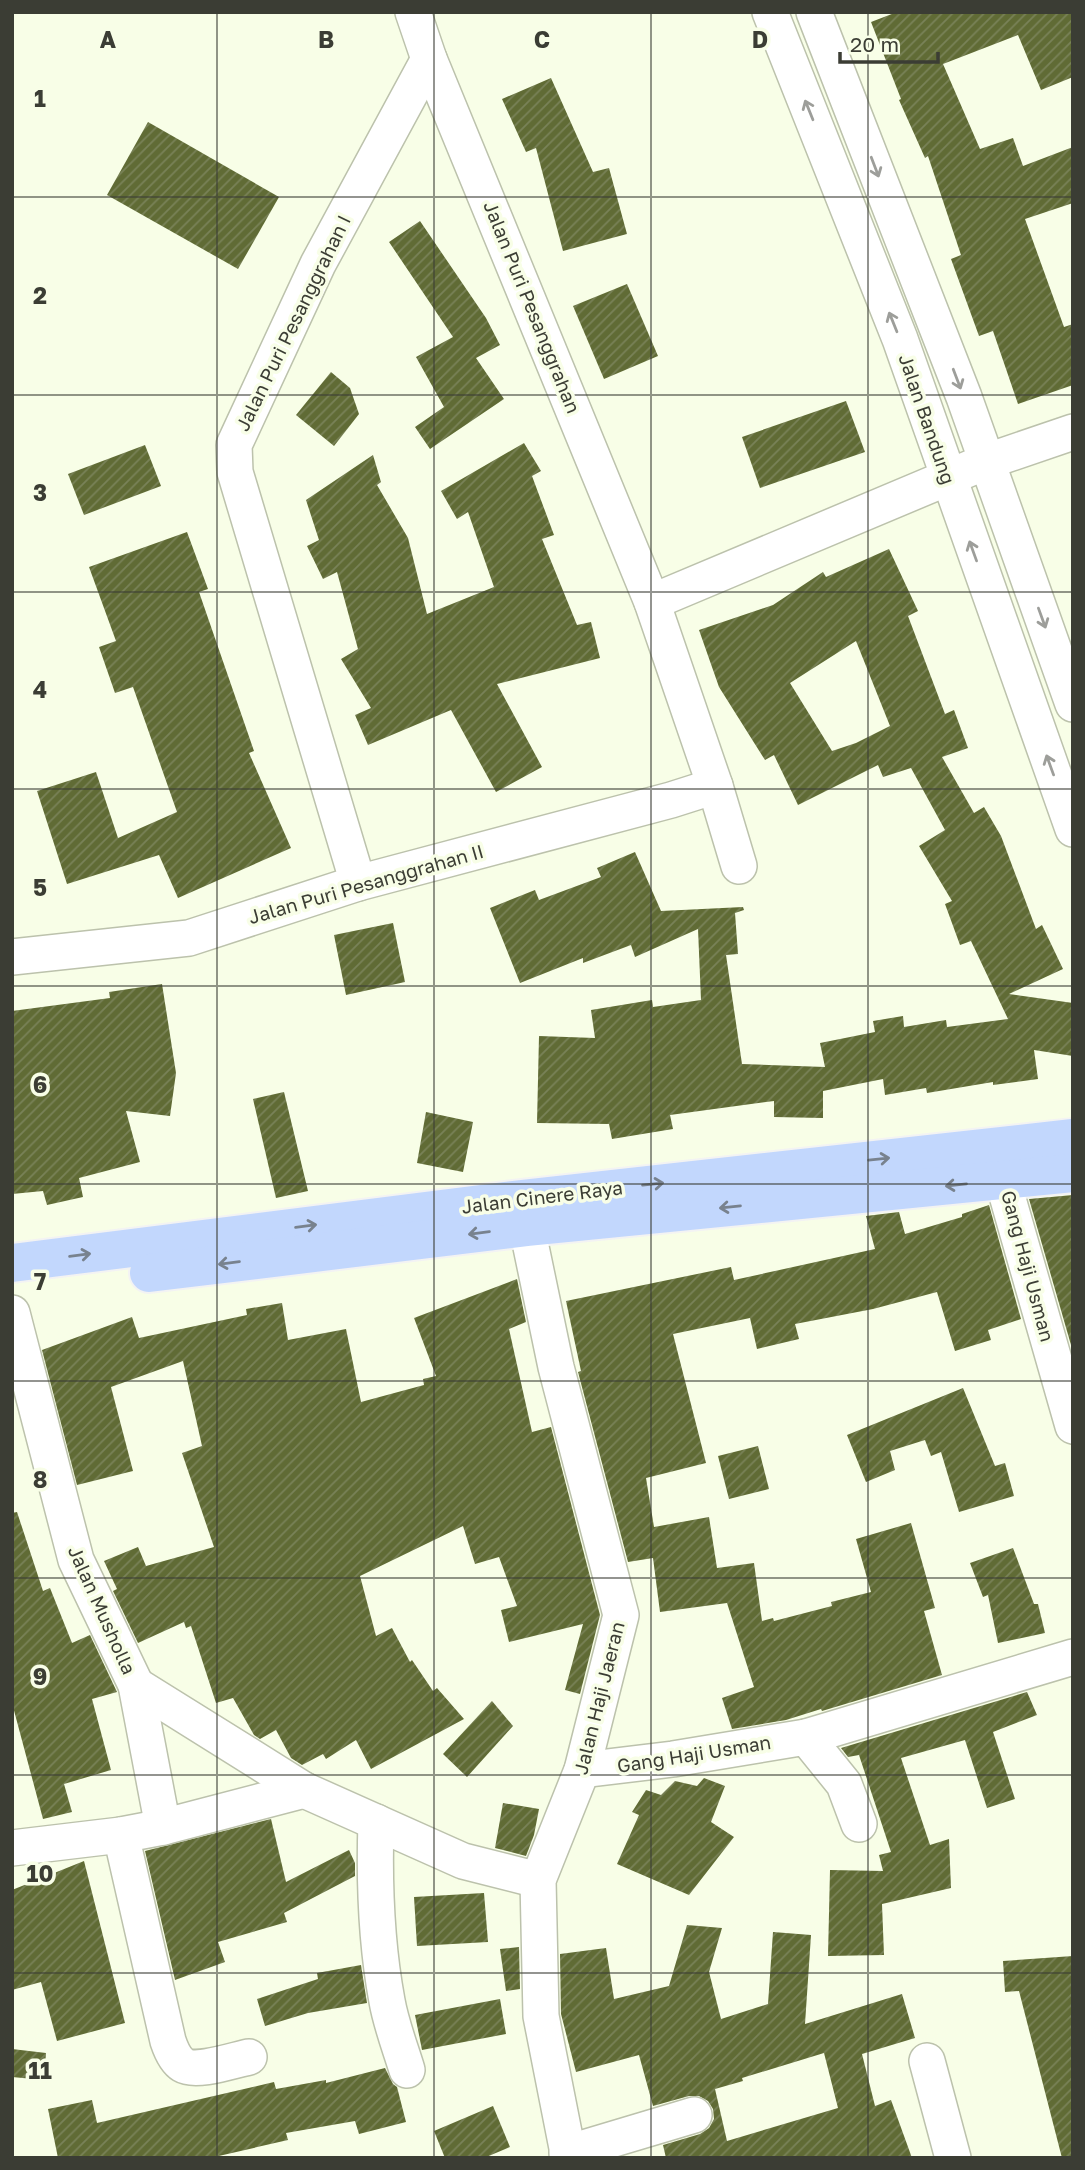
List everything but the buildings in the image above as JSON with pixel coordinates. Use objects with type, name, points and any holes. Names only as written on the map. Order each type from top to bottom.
[{"type":"main road","name":"Jalan Cinere Raya","points":[[12,1263],[1002,1163],[1073,1138]]},
{"type":"main road","name":"Jalan Cinere Raya","points":[[1002,1163],[1073,1173]]},
{"type":"main road","name":"Jalan Cinere Raya","points":[[12,1289],[525,1213]]},
{"type":"street","name":"Jalan Puri Pesanggrahan","points":[[413,12],[429,58],[652,602],[715,786],[739,866]]},
{"type":"street","name":"Jalan Bandung","points":[[771,12],[900,339],[1073,830]]},
{"type":"street","name":"Jalan Bandung","points":[[814,12],[964,397],[1073,704]]},
{"type":"street","name":"Jalan Puri Pesanggrahan I","points":[[358,883],[235,472],[234,445],[318,264],[429,58]]},
{"type":"street","points":[[652,602],[985,462],[1073,432]]},
{"type":"street","name":"Jalan Puri Pesanggrahan II","points":[[12,957],[189,938],[358,883],[715,786]]},
{"type":"street","name":"Gang Haji Usman","points":[[1002,1163],[1073,1426]]},
{"type":"street","name":"Jalan Haji Jaeran","points":[[525,1213],[556,1367],[621,1615],[582,1770],[538,1880],[541,2016],[568,2155]]},
{"type":"street","name":"Jalan Musholla","points":[[12,1313],[76,1560],[136,1685],[163,1827]]},
{"type":"street","name":"Gang Haji Usman","points":[[582,1770],[673,1759],[806,1737],[1073,1657]]},
{"type":"street","points":[[136,1685],[304,1790],[463,1861],[538,1880]]},
{"type":"street","points":[[806,1737],[844,1784],[859,1824]]},
{"type":"street","points":[[12,1849],[163,1827],[304,1790]]},
{"type":"street","points":[[376,1822],[374,1886],[379,1948],[387,2004],[407,2070]]},
{"type":"street","points":[[121,1835],[168,2042],[173,2053],[182,2064],[193,2069],[249,2057]]},
{"type":"street","points":[[927,2061],[954,2158]]},
{"type":"street","points":[[568,2155],[694,2115]]}]
